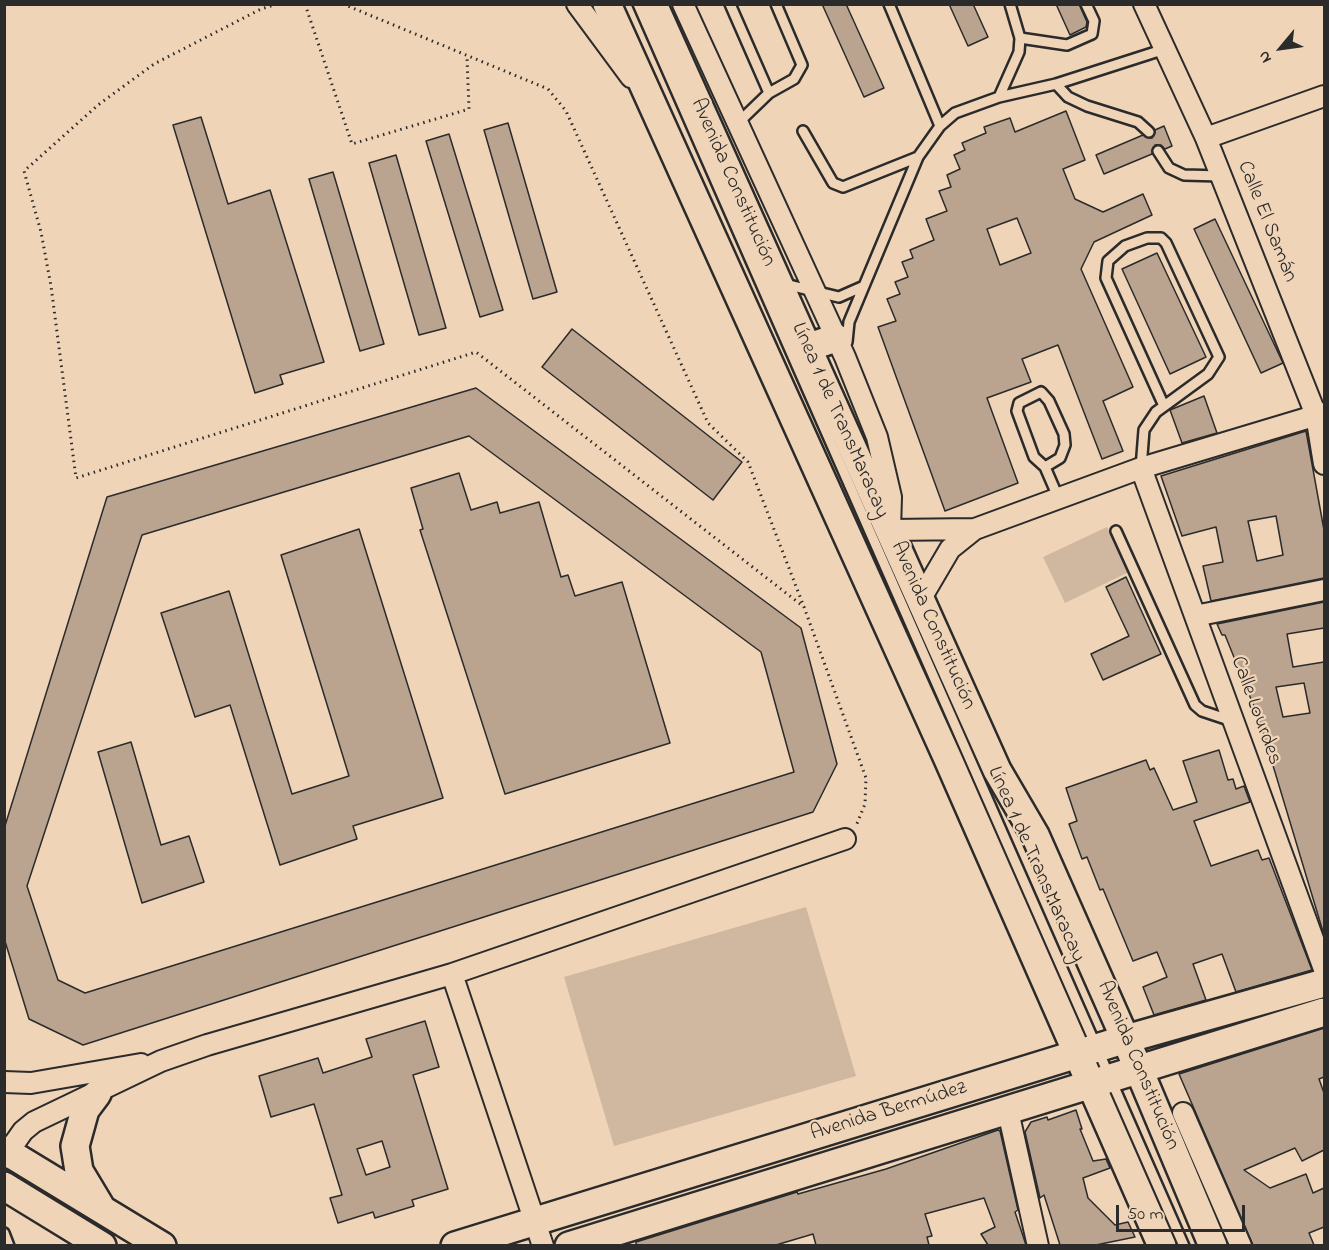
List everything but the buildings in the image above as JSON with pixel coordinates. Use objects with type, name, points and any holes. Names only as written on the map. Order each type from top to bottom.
[{"type":"street","points":[[577,4],[648,99]]},
{"type":"street","name":"Avenida Constitución","points":[[607,4],[870,586],[1101,1082],[1162,1245]]},
{"type":"street","name":"Avenida Constitución","points":[[653,4],[997,770],[1035,835],[1126,1039],[1213,1245]]},
{"type":"street","points":[[683,4],[841,347],[877,437],[891,497],[890,530],[975,529]]},
{"type":"street","name":"Calle El Samán","points":[[1144,4],[1206,138],[1320,414],[1324,464]]},
{"type":"street","points":[[1206,138],[1324,96]]},
{"type":"street","points":[[806,348],[841,347]]},
{"type":"street","points":[[920,600],[950,549],[975,529],[1141,468],[1320,414]]},
{"type":"street","name":"Calle Lourdes","points":[[1141,468],[1324,969]]},
{"type":"street","points":[[1195,616],[1324,590]]},
{"type":"street","points":[[162,1245],[5,1150],[22,1131],[34,1122],[56,1110],[97,1094],[161,1061],[207,1045],[452,974],[845,839]]},
{"type":"street","points":[[452,974],[543,1245]]},
{"type":"street","name":"Avenida Bermúdez","points":[[455,1245],[1126,1039],[1324,983]]},
{"type":"street","name":"Avenida Bermúdez","points":[[569,1245],[1324,1012]]},
{"type":"street","points":[[4,1082],[31,1083],[161,1061]]},
{"type":"street","points":[[97,1094],[85,1110],[75,1146],[79,1171],[102,1210]]},
{"type":"street","points":[[1008,1111],[1038,1245]]},
{"type":"street","points":[[1183,1113],[1241,1245]]},
{"type":"street","points":[[4,1186],[102,1245]]},
{"type":"lane","name":"Línea 1 de TransMaracay","points":[[638,4],[1087,1051]]},
{"type":"lane","points":[[730,4],[769,93]]},
{"type":"lane","points":[[740,130],[741,120],[769,93],[794,79],[802,65],[776,4]]},
{"type":"lane","points":[[889,4],[940,126]]},
{"type":"lane","points":[[999,97],[1018,52],[1020,38],[1010,4]]},
{"type":"lane","points":[[1020,38],[1067,45],[1092,34],[1094,21],[1086,4]]},
{"type":"lane","points":[[841,347],[849,322],[918,157],[940,126],[955,113],[999,97],[1056,84],[1165,49]]},
{"type":"lane","points":[[1056,84],[1068,97],[1087,106],[1138,122],[1149,132]]},
{"type":"lane","points":[[803,131],[833,183],[843,187],[918,157]]},
{"type":"lane","points":[[1158,152],[1169,168],[1184,175],[1221,177]]},
{"type":"lane","points":[[1141,468],[1144,430],[1164,406],[1209,374],[1219,357],[1166,243],[1161,238],[1147,238],[1125,246],[1108,261],[1106,278],[1164,406]]},
{"type":"lane","points":[[777,282],[839,297],[864,286]]},
{"type":"lane","points":[[1045,467],[1060,458],[1065,445],[1064,434],[1049,401],[1041,392],[1019,403],[1017,411],[1034,457],[1045,467],[1058,497]]},
{"type":"lane","points":[[1116,531],[1195,705],[1202,711],[1234,722]]},
{"type":"lane","points":[[1101,1082],[1184,1245]]},
{"type":"lane","points":[[4,1233],[9,1245]]},
{"type":"path","points":[[277,4],[261,9],[154,64],[98,105],[24,171],[41,232],[51,286],[76,478],[476,352],[804,607]]},
{"type":"path","points":[[304,4],[352,144],[469,109],[467,56]]},
{"type":"path","points":[[343,4],[548,89],[566,111],[708,423],[748,462],[804,607],[866,778],[865,804],[858,824],[845,839]]},
{"type":"shaded area","points":[[1107,527],[1129,572],[1065,603],[1043,557]]},
{"type":"shaded area","points":[[806,907],[856,1076],[614,1146],[564,977]]}]
